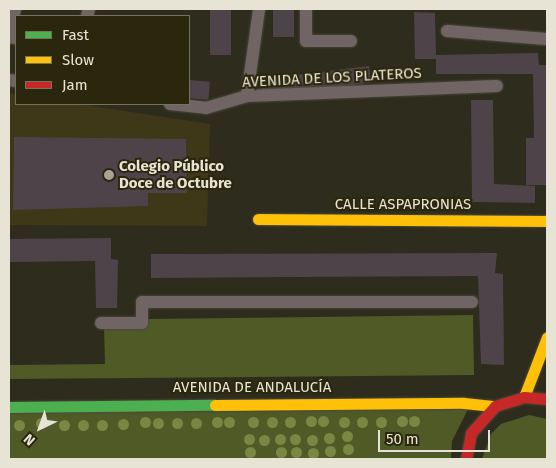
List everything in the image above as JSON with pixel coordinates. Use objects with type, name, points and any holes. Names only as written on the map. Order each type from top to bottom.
[{"type":"main road","name":"CALLE ASPAPRONIAS","points":[[258,218],[547,220]]},
{"type":"main road","points":[[524,397],[547,337]]},
{"type":"main road","points":[[466,459],[471,433],[481,418],[495,406],[524,397],[547,400]]},
{"type":"main road","name":"AVENIDA DE ANDALUCÍA","points":[[9,407],[450,403],[495,406]]},
{"type":"street","points":[[14,9],[9,37],[15,38]]},
{"type":"street","points":[[247,96],[259,9]]},
{"type":"street","points":[[306,9],[306,41],[351,41]]},
{"type":"street","points":[[447,31],[547,39]]},
{"type":"street","name":"AVENIDA DE LOS PLATEROS","points":[[179,105],[206,108],[247,96],[497,86]]},
{"type":"street","points":[[101,323],[142,323],[142,302],[472,302]]},
{"type":"shaded area","name":"Colegio Público Doce de Octubre","points":[[9,93],[15,94],[15,105],[86,105],[210,124],[207,226],[9,225]]},
{"type":"green space","points":[[473,315],[474,375],[9,379],[9,365],[105,364],[104,327],[147,326],[148,319]]},
{"type":"green space","points":[[468,409],[452,441],[451,459],[9,459],[9,413]]},
{"type":"green space","points":[[529,415],[547,419],[547,459],[482,459],[491,434],[501,424]]},
{"type":"building","points":[[210,9],[231,9],[231,55],[210,55]]},
{"type":"building","points":[[273,9],[294,9],[294,37],[273,37]]},
{"type":"building","points":[[414,12],[435,13],[436,55],[538,53],[539,65],[547,65],[547,185],[526,185],[526,138],[534,138],[533,74],[436,74],[436,59],[415,59]]},
{"type":"building","points":[[369,66],[371,83],[263,96],[261,79]]},
{"type":"building","points":[[190,80],[210,82],[208,100],[190,98]]},
{"type":"building","points":[[471,100],[493,100],[494,184],[535,186],[535,203],[472,202]]},
{"type":"building","points":[[14,137],[186,139],[187,193],[148,193],[148,206],[13,210]]},
{"type":"building","points":[[111,238],[111,259],[118,260],[117,308],[96,308],[95,261],[9,262],[9,239]]},
{"type":"building","points":[[497,253],[495,273],[503,274],[504,365],[481,364],[478,276],[151,278],[151,254]]},
{"type":"traffic: fast","points":[[9,407],[215,405]]},
{"type":"traffic: slow","points":[[258,219],[547,221]]},
{"type":"traffic: slow","points":[[524,397],[547,337]]},
{"type":"traffic: slow","points":[[215,405],[464,403],[495,406]]},
{"type":"traffic: jam","points":[[466,459],[471,433],[495,406],[524,397],[547,399]]},
{"type":"place","name":"Colegio Público Doce de Octubre","points":[[109,175]]}]
